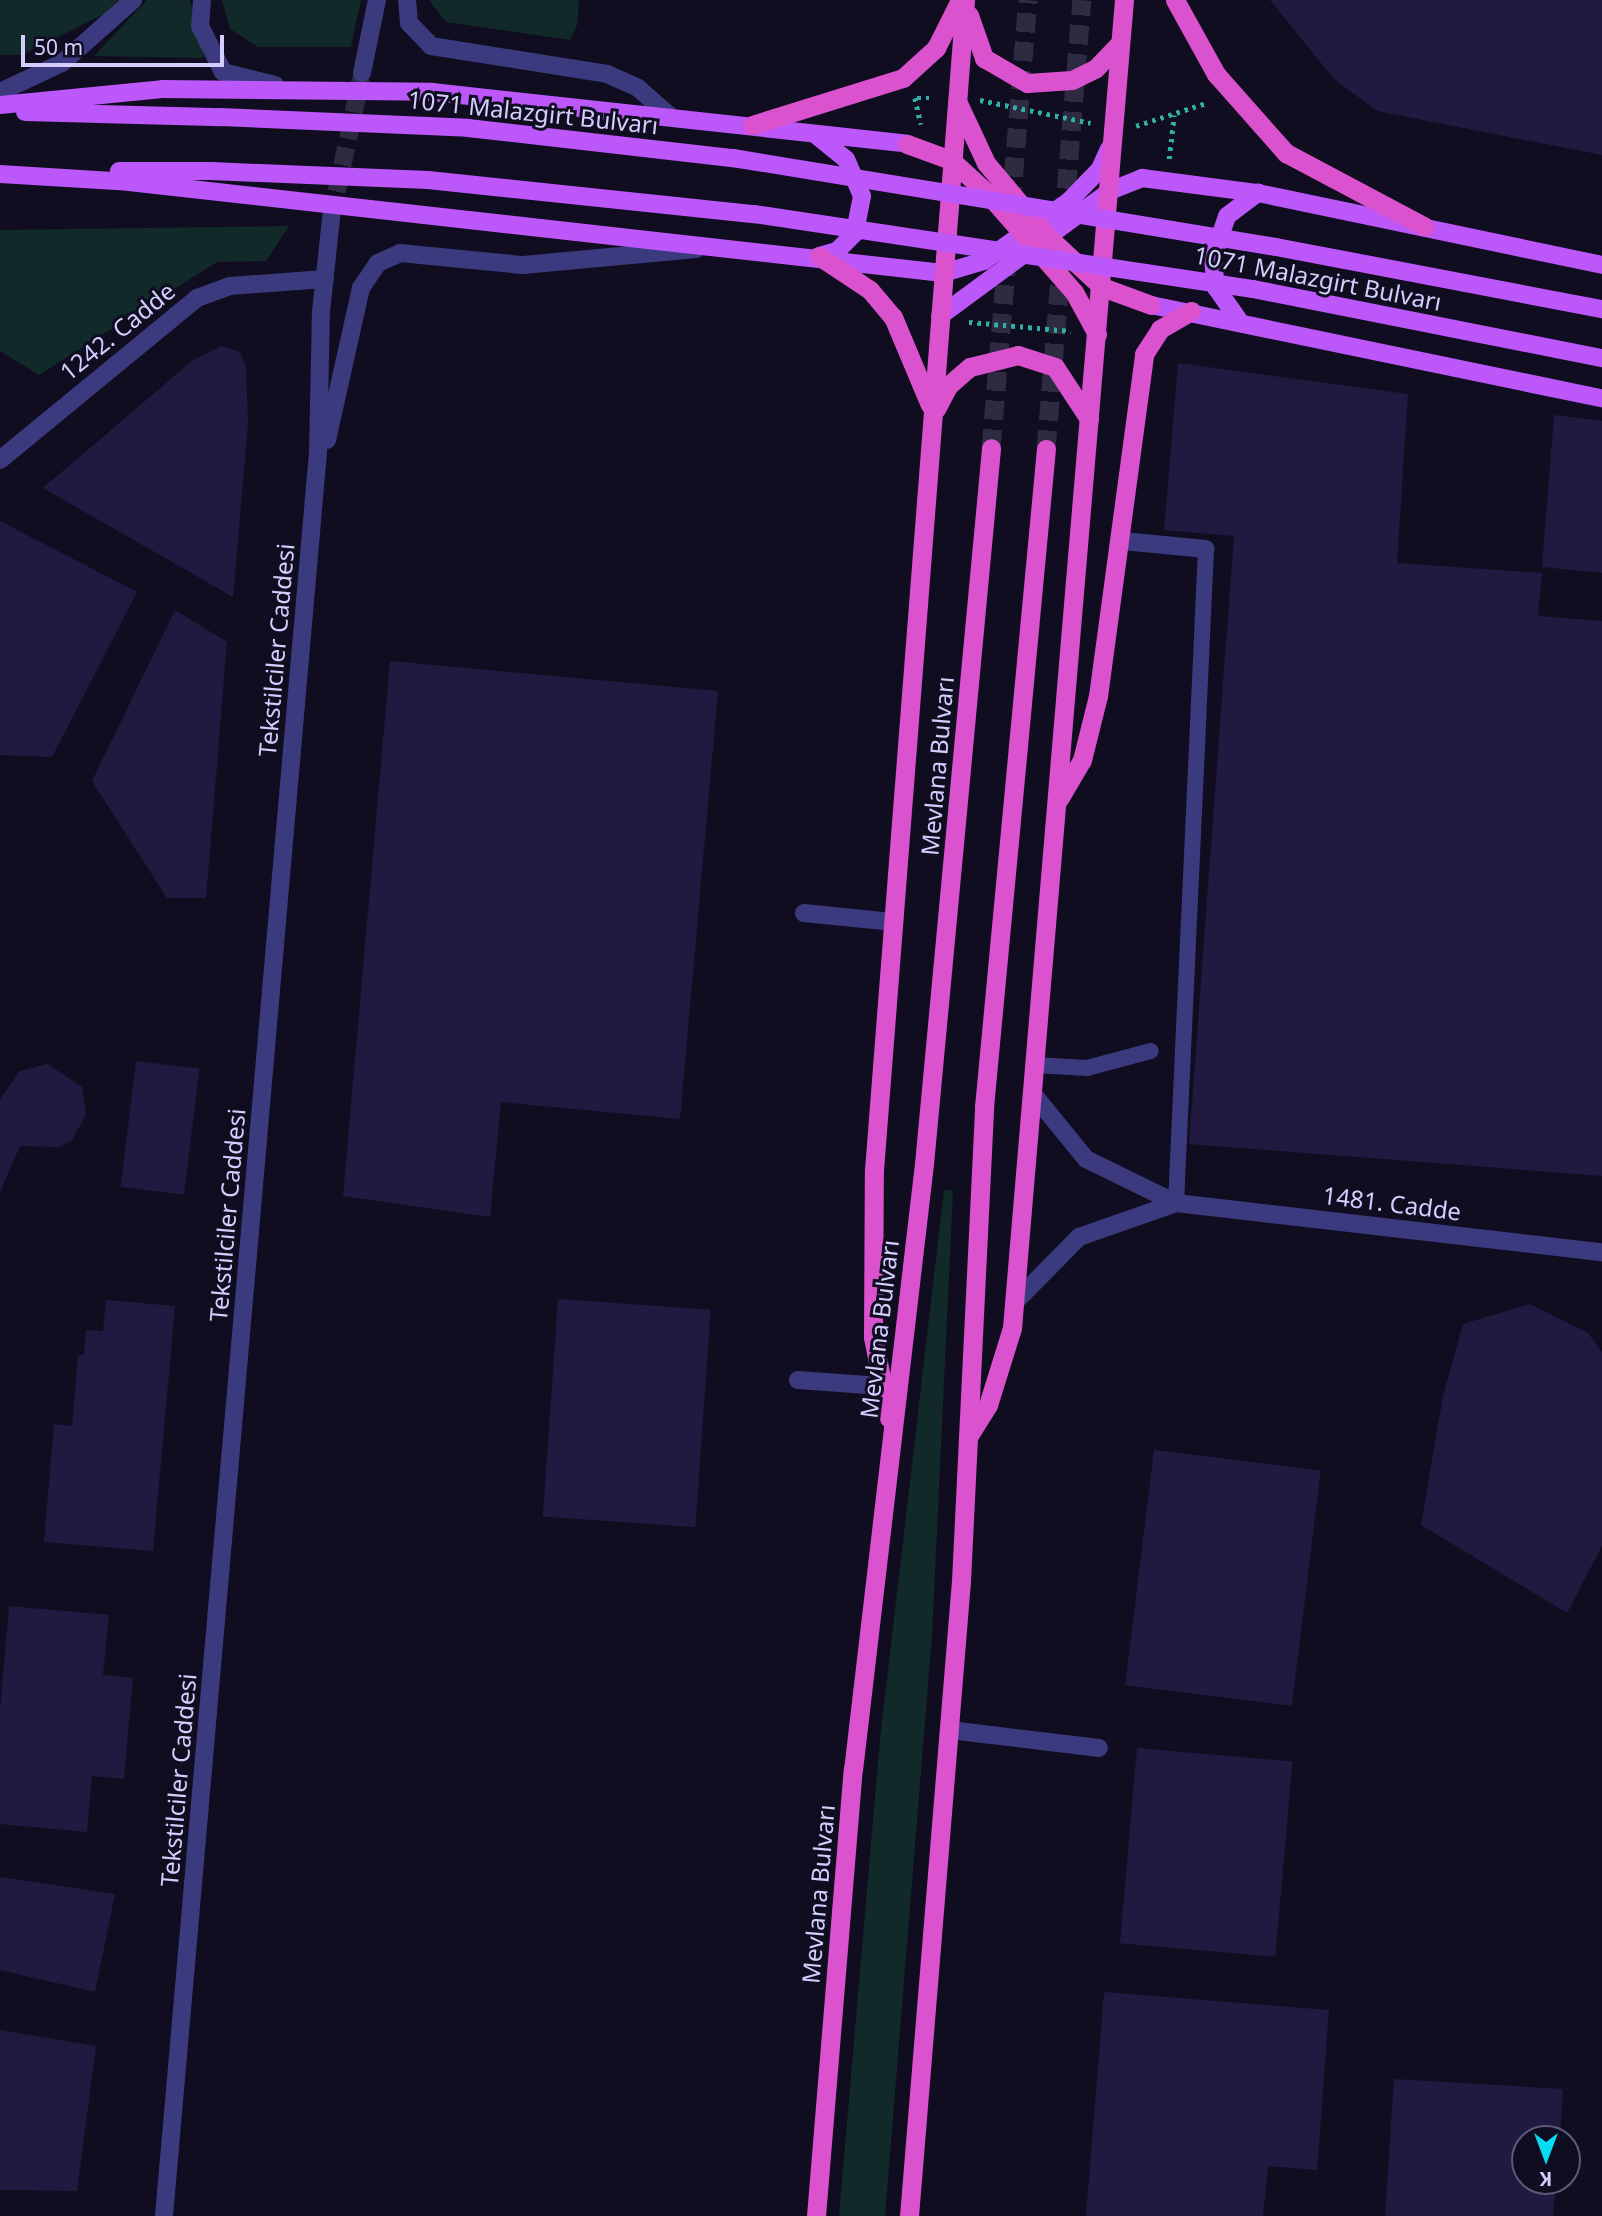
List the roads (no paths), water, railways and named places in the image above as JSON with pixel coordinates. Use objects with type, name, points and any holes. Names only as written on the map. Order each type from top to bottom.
[{"type":"highway","points":[[964,0],[970,29],[984,58],[1027,83],[1072,80],[1095,69],[1120,43]]},
{"type":"highway","points":[[892,1428],[881,1386],[871,1275],[892,922],[951,160],[965,97],[964,0]]},
{"type":"highway","points":[[752,125],[903,78],[936,48],[964,0]]},
{"type":"highway","points":[[968,1438],[999,1378],[1014,1303],[1098,335],[1124,0]]},
{"type":"highway","points":[[1175,0],[1216,74],[1286,153],[1425,227]]},
{"type":"highway","points":[[965,97],[986,163],[1074,292],[1098,335]]},
{"type":"highway","points":[[907,144],[951,160],[1036,236],[1102,287],[1151,305]]},
{"type":"highway","points":[[819,256],[870,290],[893,317],[933,416]]},
{"type":"highway","points":[[1056,803],[1090,732],[1123,541],[1144,354],[1160,329],[1191,310]]},
{"type":"highway","points":[[933,416],[949,385],[970,367],[1018,355],[1044,362],[1068,379],[1090,424]]},
{"type":"highway","name":"Mevlana Bulvarı","points":[[816,2216],[853,1770],[924,1164],[991,448]]},
{"type":"highway","points":[[909,2216],[950,1730],[984,1107],[1046,449]]},
{"type":"main road","name":"1071 Malazgirt Bulvarı","points":[[0,105],[162,89],[285,87],[432,92],[669,115],[907,144]]},
{"type":"main road","name":"1071 Malazgirt Bulvarı","points":[[0,111],[468,128],[733,158],[1276,247],[1602,309]]},
{"type":"main road","name":"1071 Malazgirt Bulvarı","points":[[940,316],[1036,236],[1101,169],[1115,124]]},
{"type":"main road","points":[[813,133],[846,159],[862,196],[855,233],[837,251],[819,256]]},
{"type":"main road","name":"1071 Malazgirt Bulvarı","points":[[0,173],[211,172],[428,180],[754,214],[1253,289],[1602,358]]},
{"type":"main road","name":"1071 Malazgirt Bulvarı","points":[[0,173],[729,245],[943,273],[984,261],[1036,236],[1110,191],[1142,178],[1167,177],[1425,227],[1602,265]]},
{"type":"main road","points":[[1238,319],[1216,288],[1213,257],[1227,216],[1258,194]]},
{"type":"main road","points":[[1151,305],[1238,319],[1602,398]]},
{"type":"street","points":[[0,92],[62,63],[133,0]]},
{"type":"street","points":[[202,0],[200,26],[223,72],[285,87]]},
{"type":"street","points":[[362,73],[377,0]]},
{"type":"street","points":[[407,0],[409,23],[431,46],[607,74],[669,115]]},
{"type":"street","name":"Tekstilciler Caddesi","points":[[164,2216],[314,501],[325,279],[331,218]]},
{"type":"street","points":[[314,501],[361,288],[378,263],[400,253],[523,265],[729,245]]},
{"type":"street","name":"1242. Cadde","points":[[0,460],[197,298],[230,286],[325,279]]},
{"type":"street","points":[[1123,541],[1206,549]]},
{"type":"street","points":[[804,913],[892,922]]},
{"type":"street","name":"1481. Cadde","points":[[1033,1094],[1086,1159],[1176,1203],[1602,1252]]},
{"type":"street","name":"1481. Cadde","points":[[1014,1303],[1079,1237],[1176,1203]]},
{"type":"street","points":[[798,1380],[881,1386]]},
{"type":"street","points":[[950,1730],[1099,1748]]},
{"type":"lane","points":[[1176,1203],[1206,549]]},
{"type":"lane","points":[[1035,1066],[1087,1068],[1151,1051]]},
{"type":"tunnel","points":[[1011,205],[1028,0]]},
{"type":"tunnel","points":[[1064,217],[1082,0]]},
{"type":"tunnel","points":[[331,218],[361,78]]},
{"type":"tunnel","points":[[991,448],[1007,256]]},
{"type":"tunnel","points":[[1046,449],[1061,265]]}]
